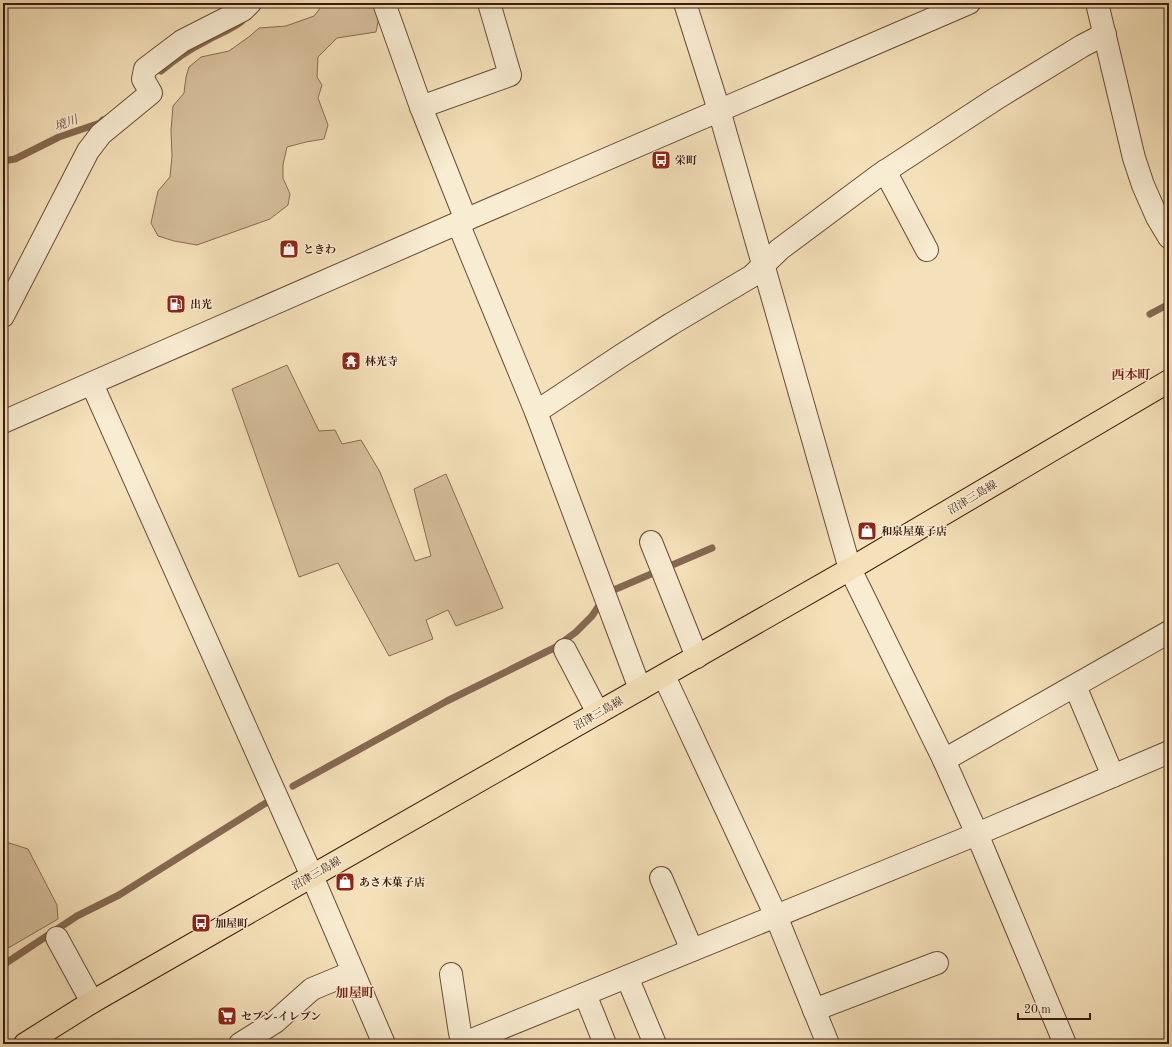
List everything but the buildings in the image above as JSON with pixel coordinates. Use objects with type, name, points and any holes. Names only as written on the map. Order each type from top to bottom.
[{"type":"main road","name":"沼津三島線","points":[[35,1041],[92,1002],[850,569],[1169,381]]},
{"type":"street","points":[[3,316],[88,151],[101,134],[151,93],[143,79],[145,69],[182,41],[243,10],[250,3]]},
{"type":"street","points":[[384,3],[462,222],[536,412],[640,689]]},
{"type":"street","points":[[420,107],[510,75],[489,3]]},
{"type":"street","points":[[685,3],[719,110],[850,569],[944,760],[977,834],[1065,1044]]},
{"type":"street","points":[[3,422],[719,110],[969,3]]},
{"type":"street","points":[[1097,3],[1134,158],[1148,198],[1169,237]]},
{"type":"street","points":[[536,412],[622,354],[752,276],[780,249],[885,171],[997,98],[1082,46],[1105,34]]},
{"type":"street","points":[[885,171],[927,250]]},
{"type":"street","points":[[92,384],[312,876],[384,1044]]},
{"type":"street","points":[[651,542],[697,657]]},
{"type":"street","points":[[944,760],[1169,632]]},
{"type":"street","points":[[565,650],[598,713]]},
{"type":"street","points":[[664,676],[776,916],[828,1044]]},
{"type":"street","points":[[1075,686],[1113,776]]},
{"type":"street","points":[[451,974],[460,1033],[468,1043],[977,834],[1169,752]]},
{"type":"street","points":[[661,878],[692,950]]},
{"type":"street","points":[[57,938],[92,1002]]},
{"type":"street","points":[[814,1010],[937,963]]},
{"type":"street","points":[[240,1044],[275,1022],[312,989],[352,972]]},
{"type":"street","points":[[627,977],[655,1044]]},
{"type":"street","points":[[585,994],[605,1044]]},
{"type":"shaded area","points":[[324,3],[372,3],[379,17],[376,32],[337,38],[318,57],[317,77],[322,85],[318,98],[328,125],[324,139],[287,147],[283,165],[283,178],[290,194],[288,205],[270,219],[197,245],[174,241],[158,236],[151,223],[158,191],[170,177],[173,106],[184,93],[189,67],[201,57],[229,51],[259,28],[286,26],[314,16]]},
{"type":"shaded area","points":[[287,365],[319,431],[335,430],[342,444],[361,440],[380,472],[415,561],[431,556],[414,489],[446,474],[503,608],[456,626],[448,610],[426,620],[433,639],[389,656],[338,563],[299,577],[232,389]]},
{"type":"shaded area","points":[[3,841],[28,849],[57,905],[58,919],[10,947],[3,949]]},
{"type":"waterway","name":"境川","points":[[161,71],[188,51],[242,21]]},
{"type":"waterway","name":"境川","points":[[3,161],[15,159],[59,137],[100,123],[103,120]]},
{"type":"waterway","points":[[1150,314],[1169,304]]},
{"type":"waterway","points":[[616,589],[712,548]]},
{"type":"waterway","points":[[293,786],[447,701],[556,647],[576,632],[592,616],[598,607]]},
{"type":"waterway","points":[[3,965],[77,916],[119,895],[269,801]]},
{"type":"place","name":"栄町","points":[[661,160]]},
{"type":"place","name":"ときわ","points":[[289,249]]},
{"type":"place","name":"出光","points":[[176,304]]},
{"type":"place","name":"林光寺","points":[[351,361]]},
{"type":"place","name":"和泉屋菓子店","points":[[867,531]]},
{"type":"place","name":"あさ木菓子店","points":[[345,882]]},
{"type":"place","name":"加屋町","points":[[201,923]]},
{"type":"place","name":"セブン-イレブン","points":[[227,1016]]},
{"type":"district","name":"西本町","points":[[1131,374]]},
{"type":"district","name":"加屋町","points":[[355,992]]}]
